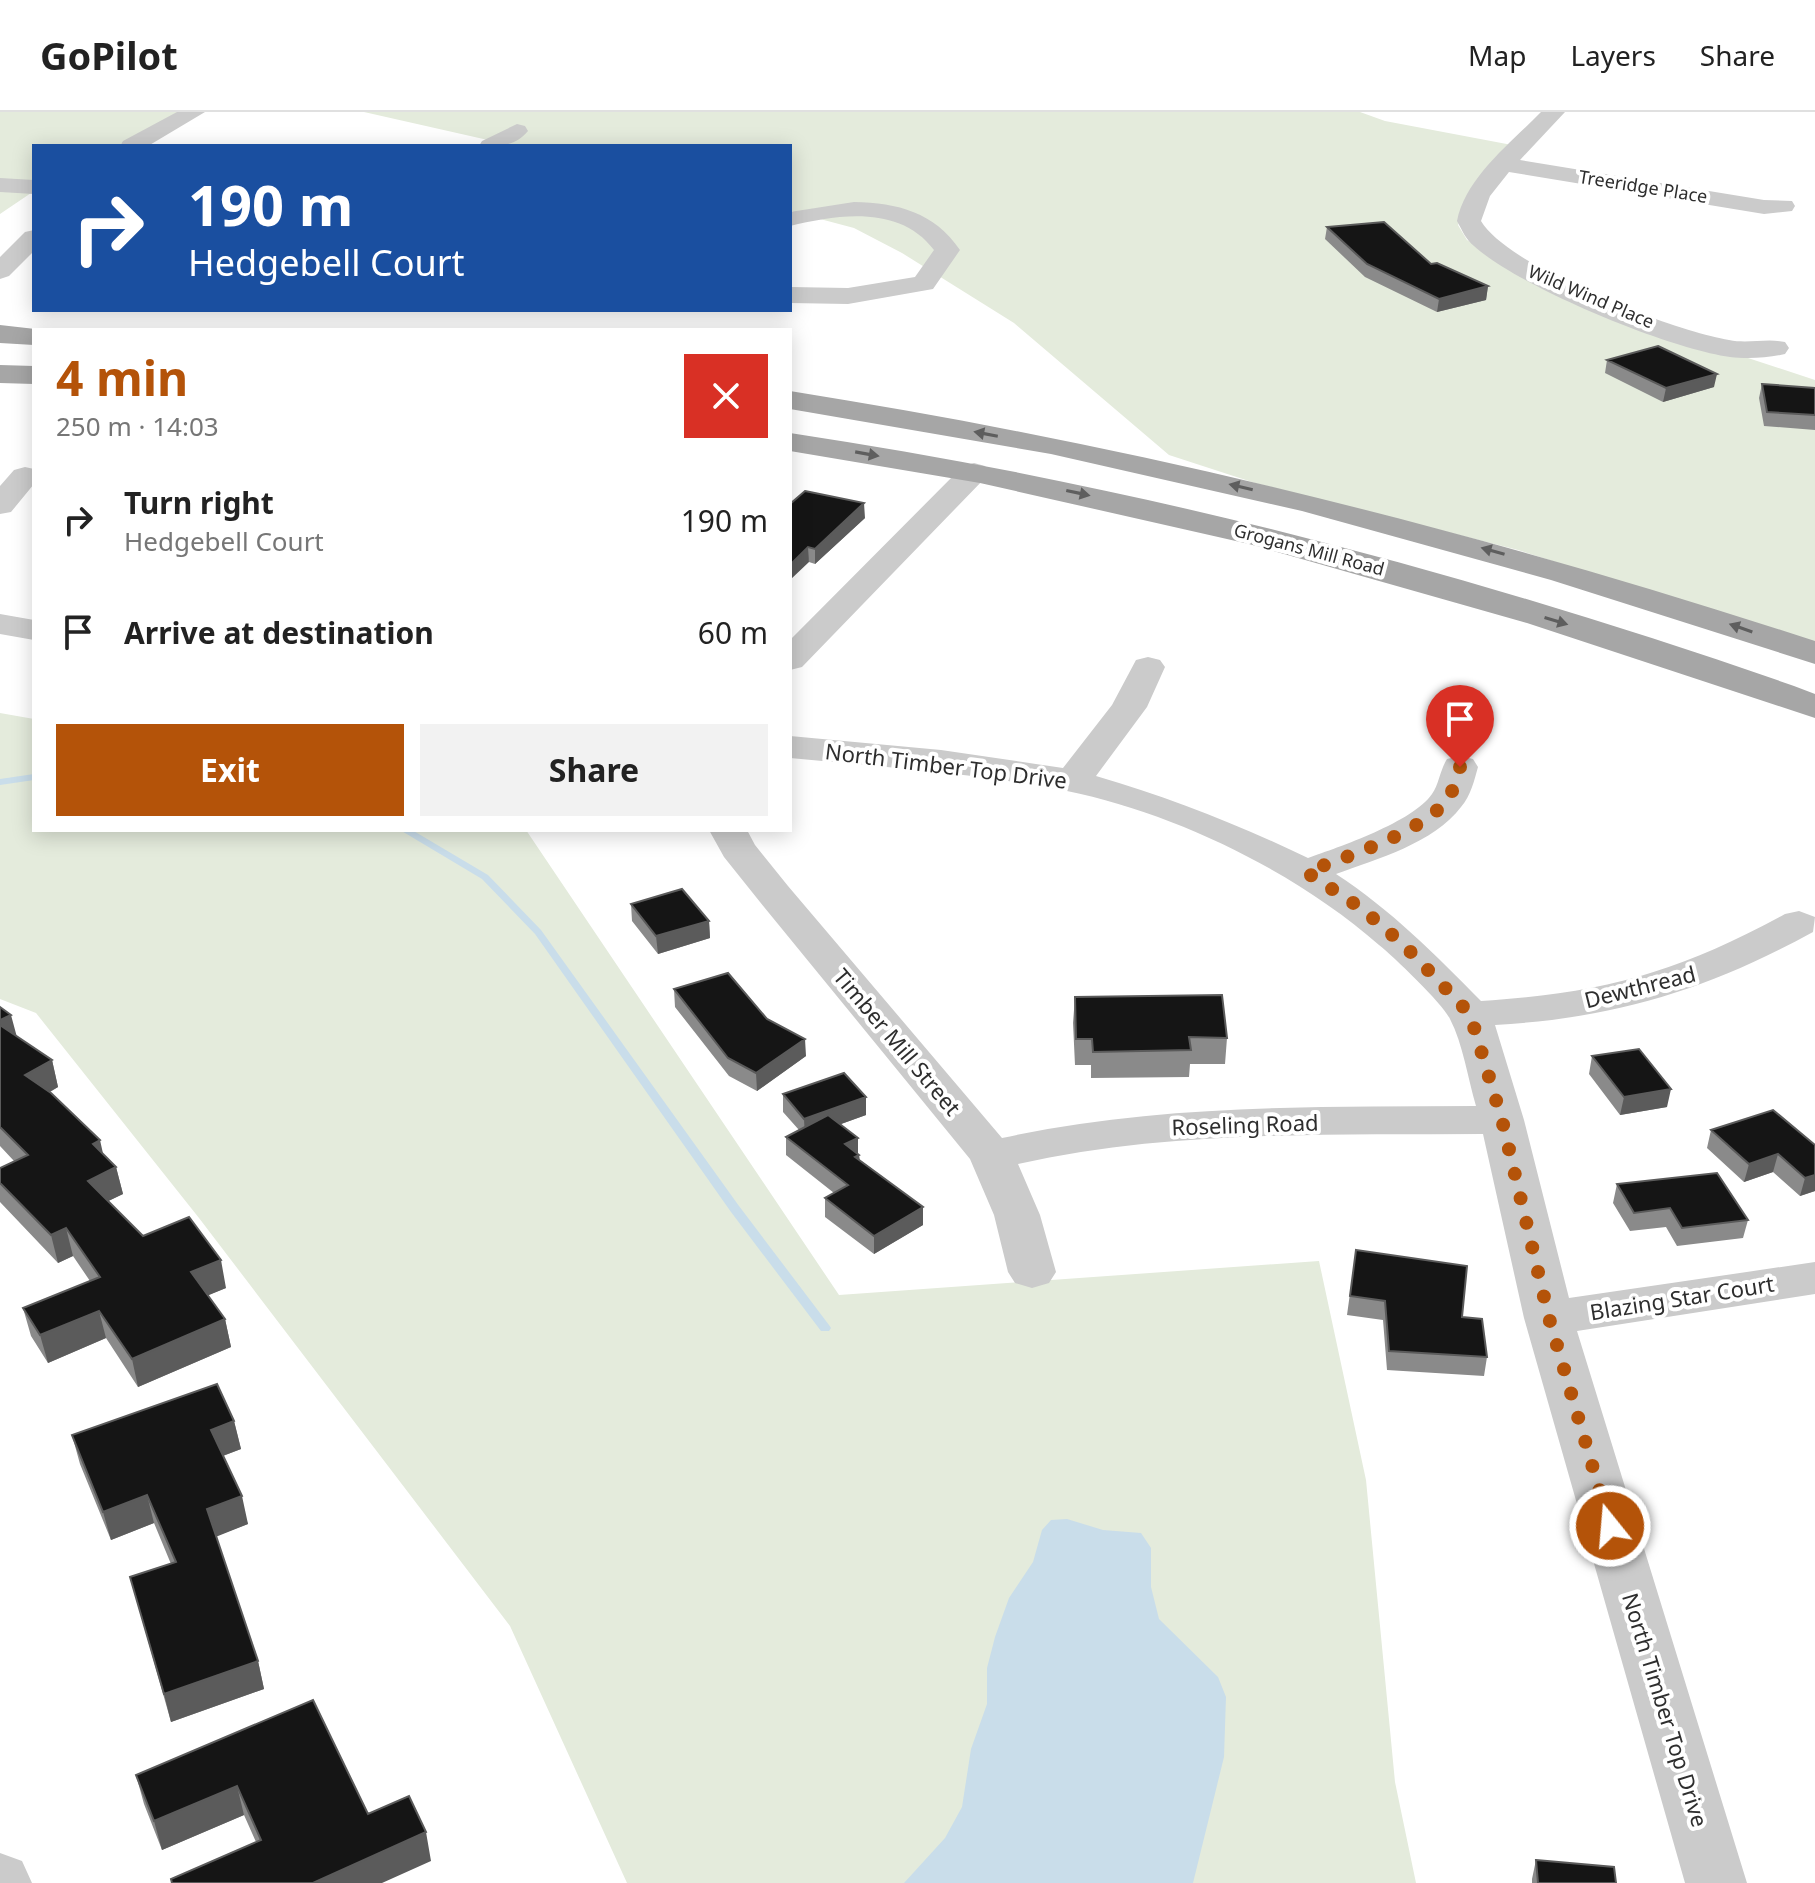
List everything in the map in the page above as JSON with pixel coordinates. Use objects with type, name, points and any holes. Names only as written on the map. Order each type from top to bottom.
[{"type":"main road","points":[[0,336],[32,338]]},
{"type":"main road","points":[[0,352],[32,350]]},
{"type":"main road","points":[[0,374],[32,375]]},
{"type":"main road","name":"Grogans Mill Road","points":[[792,400],[1048,445],[1330,508],[1629,591],[1815,653]]},
{"type":"main road","name":"Grogans Mill Road","points":[[792,442],[974,472],[1141,507],[1420,579],[1638,646],[1815,707]]},
{"type":"street","points":[[135,144],[194,112]]},
{"type":"street","name":"Wild Wind Place","points":[[1554,112],[1502,164],[1472,204],[1468,217],[1471,230],[1481,243],[1555,286],[1690,338],[1730,349],[1775,348]]},
{"type":"street","points":[[494,144],[517,131]]},
{"type":"street","name":"Treeridge Place","points":[[1502,164],[1764,207],[1783,206]]},
{"type":"street","points":[[0,185],[32,187]]},
{"type":"street","points":[[0,205],[31,208]]},
{"type":"street","points":[[792,218],[846,209],[899,214],[940,236],[947,250],[924,283],[848,296],[792,295]]},
{"type":"street","points":[[0,271],[32,239]]},
{"type":"street","points":[[792,658],[974,472]]},
{"type":"street","points":[[0,505],[25,476]]},
{"type":"street","points":[[0,624],[32,630]]},
{"type":"street","points":[[1073,781],[1129,707],[1148,667]]},
{"type":"street","name":"North Timber Top Drive","points":[[792,747],[941,761],[1073,781],[1155,805],[1210,826],[1306,872],[1361,908],[1404,945],[1470,1014],[1502,1120],[1549,1318],[1716,1883]]},
{"type":"street","points":[[1306,872],[1366,850],[1408,828],[1448,801],[1460,767]]},
{"type":"street","name":"Timber Mill Street","points":[[729,832],[738,849],[774,894],[991,1155],[1017,1215],[1032,1272]]},
{"type":"street","name":"Dewthread","points":[[1470,1014],[1540,1010],[1660,985],[1703,971],[1799,923]]},
{"type":"street","name":"Roseling Road","points":[[991,1155],[1064,1139],[1129,1130],[1268,1123],[1502,1120]]},
{"type":"street","name":"Blazing Star Court","points":[[1549,1318],[1815,1278]]},
{"type":"green space","points":[[0,112],[182,112],[121,144],[32,144],[32,192],[0,214]]},
{"type":"green space","points":[[364,112],[1360,112],[1385,121],[1512,145],[1466,200],[1458,225],[1467,240],[1565,298],[1815,380],[1815,644],[1518,550],[1255,483],[1169,455],[1014,323],[902,253],[854,228],[792,212],[792,144],[505,144]]},
{"type":"green space","points":[[0,713],[32,719],[32,832],[527,832],[839,1295],[1319,1261],[1366,1480],[1395,1782],[1416,1883],[627,1883],[510,1626],[199,1218],[36,1013],[0,999]]},
{"type":"water","points":[[1067,1519],[1103,1530],[1141,1533],[1151,1548],[1151,1587],[1159,1619],[1218,1677],[1226,1697],[1224,1757],[1193,1883],[904,1883],[945,1838],[962,1807],[971,1749],[987,1704],[987,1668],[1009,1598],[1033,1562],[1042,1530],[1051,1520]]},
{"type":"building","points":[[1384,222],[1431,264],[1437,263],[1488,286],[1439,299],[1367,264],[1327,227]]},
{"type":"building","points":[[1658,346],[1717,374],[1666,388],[1607,360]]},
{"type":"building","points":[[1762,384],[1815,388],[1815,415],[1767,412]]},
{"type":"building","points":[[805,491],[864,503],[815,549],[808,547],[792,563],[792,502]]},
{"type":"building","points":[[682,889],[709,921],[656,936],[631,904]]},
{"type":"building","points":[[728,973],[767,1019],[805,1039],[756,1073],[728,1058],[674,989]]},
{"type":"building","points":[[1222,995],[1227,1038],[1189,1037],[1191,1050],[1093,1052],[1092,1039],[1076,1039],[1075,997]]},
{"type":"building","points":[[0,1007],[11,1015],[0,1020]]},
{"type":"building","points":[[0,1025],[52,1060],[25,1075],[51,1093],[100,1140],[93,1144],[116,1167],[88,1181],[143,1236],[189,1217],[221,1260],[191,1272],[225,1319],[132,1359],[99,1311],[40,1335],[23,1308],[100,1277],[66,1228],[51,1235],[0,1183],[0,1168],[28,1155],[0,1127]]},
{"type":"building","points":[[1639,1049],[1671,1089],[1624,1097],[1592,1056]]},
{"type":"building","points":[[844,1073],[866,1097],[804,1119],[783,1094]]},
{"type":"building","points":[[1773,1110],[1815,1145],[1815,1175],[1805,1178],[1778,1154],[1749,1164],[1711,1130]]},
{"type":"building","points":[[828,1115],[858,1138],[845,1144],[859,1155],[855,1157],[923,1207],[874,1236],[825,1198],[848,1185],[786,1137]]},
{"type":"building","points":[[1717,1173],[1748,1220],[1682,1228],[1670,1208],[1634,1213],[1617,1184]]},
{"type":"building","points":[[1356,1250],[1467,1266],[1462,1317],[1482,1319],[1487,1357],[1389,1351],[1385,1301],[1350,1296]]},
{"type":"building","points":[[217,1384],[234,1421],[211,1430],[242,1496],[207,1509],[258,1661],[164,1694],[130,1577],[176,1562],[147,1495],[103,1512],[72,1435]]},
{"type":"building","points":[[313,1700],[368,1814],[409,1796],[426,1832],[313,1883],[172,1883],[171,1879],[261,1840],[237,1786],[154,1821],[136,1775]]},
{"type":"building","points":[[1536,1860],[1614,1867],[1616,1883],[1538,1883]]},
{"type":"waterway","points":[[0,782],[32,777]]},
{"type":"waterway","points":[[408,832],[485,877],[538,932],[735,1209],[825,1328]]},
{"type":"route","points":[[1460,767],[1448,801],[1408,828],[1366,850],[1306,872],[1361,908],[1404,945],[1470,1014],[1502,1120],[1549,1318],[1610,1526]]}]
